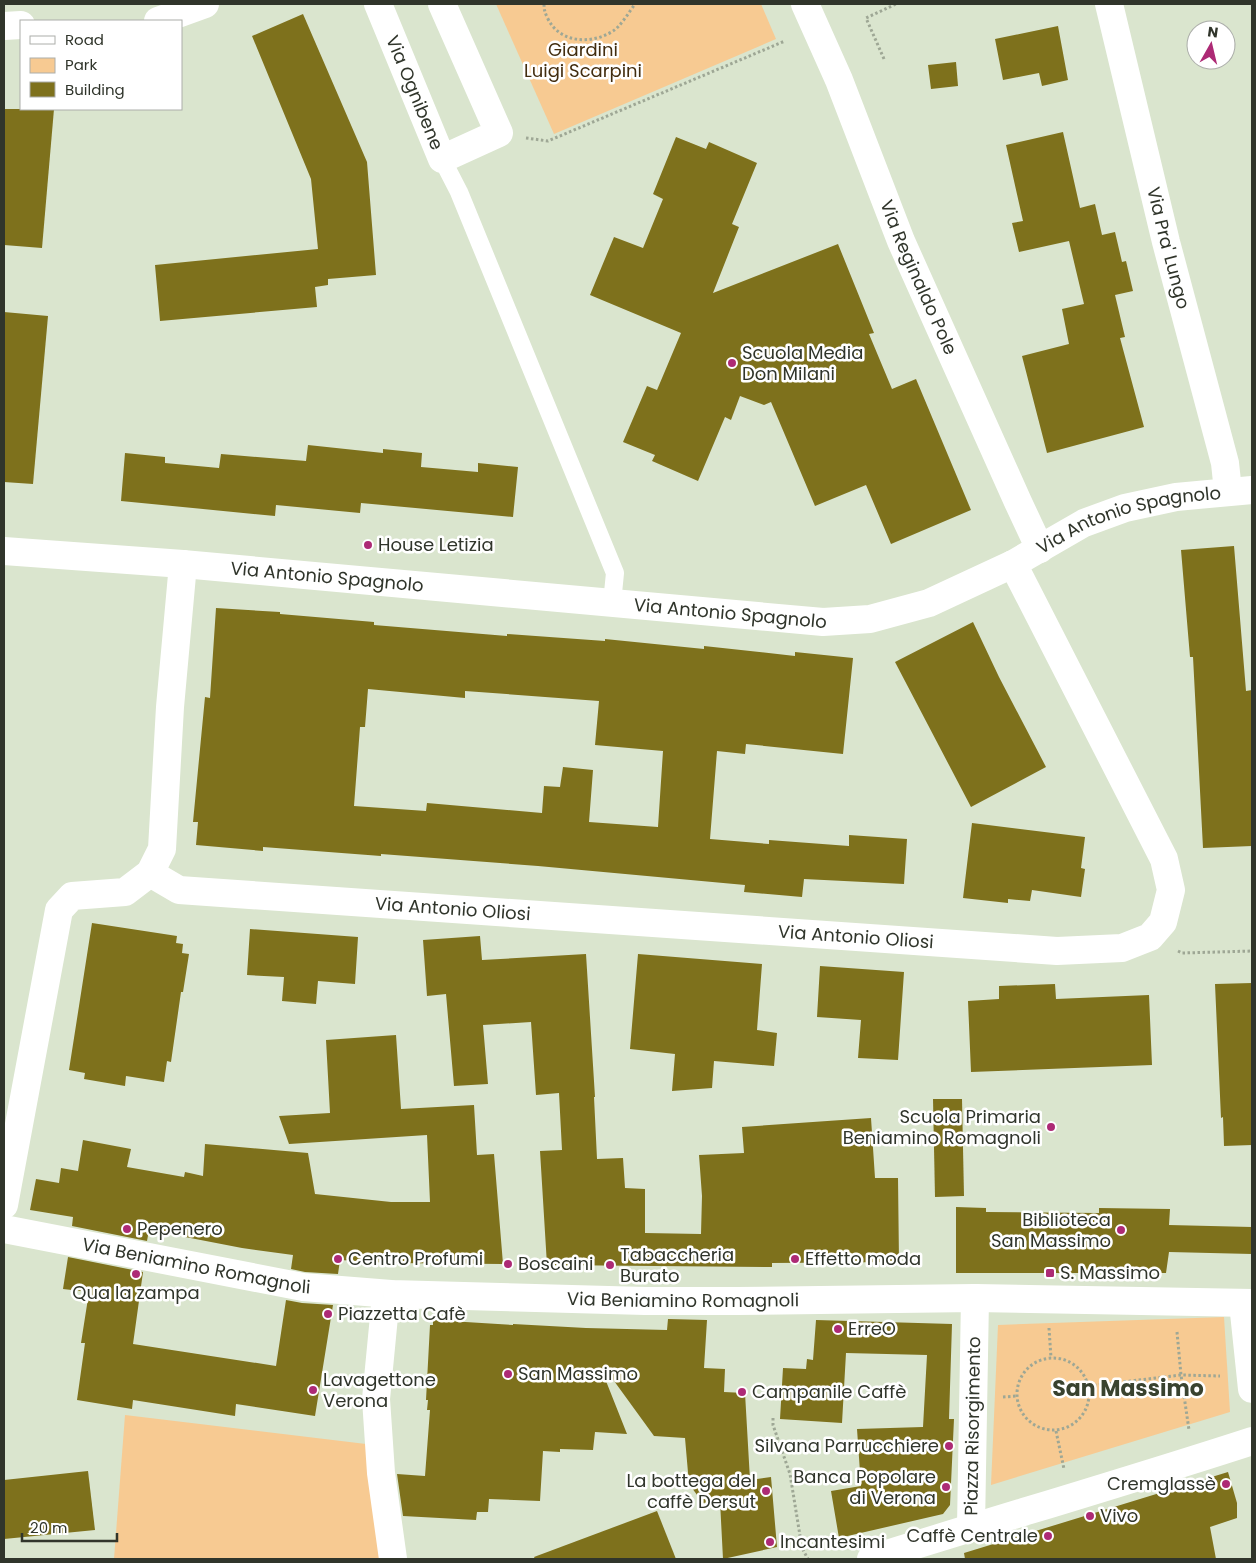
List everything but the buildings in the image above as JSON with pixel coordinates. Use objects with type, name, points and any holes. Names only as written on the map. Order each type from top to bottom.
[{"type":"street","points":[[161,20],[205,4]]},
{"type":"street","name":"Via Ognibene","points":[[378,4],[442,159],[500,134]]},
{"type":"street","points":[[442,4],[500,134]]},
{"type":"street","name":"Via Reginaldo Pole","points":[[805,4],[839,80],[901,241],[1040,549]]},
{"type":"street","name":"Via Pra' Lungo","points":[[1109,4],[1166,242],[1225,463],[1240,490]]},
{"type":"street","points":[[4,26],[20,25]]},
{"type":"street","name":"Via Antonio Spagnolo","points":[[4,551],[183,564],[823,622],[870,619],[929,603],[1013,564],[1084,523],[1125,508],[1176,497],[1240,490]]},
{"type":"street","points":[[4,1205],[59,910],[72,896],[125,892],[150,873],[162,849],[170,707],[183,564]]},
{"type":"street","name":"Via Antonio Oliosi","points":[[150,873],[179,890],[1057,951],[1122,948],[1150,937],[1163,922],[1171,890],[1164,860],[1013,564]]},
{"type":"street","name":"Via Beniamino Romagnoli","points":[[4,1229],[303,1288],[391,1294],[655,1301],[975,1298]]},
{"type":"street","points":[[391,1294],[385,1306],[376,1399],[381,1473],[393,1559]]},
{"type":"street","points":[[975,1298],[1248,1303],[1252,1389]]},
{"type":"street","name":"Piazza Risorgimento","points":[[975,1298],[971,1527],[1139,1478],[1252,1441]]},
{"type":"street","points":[[871,1559],[971,1527]]},
{"type":"lane","points":[[442,159],[459,192],[615,572],[612,603]]},
{"type":"path","points":[[544,4],[544,10],[553,28],[569,39],[591,39],[614,31],[636,4]]},
{"type":"path","points":[[884,59],[866,18],[896,4]]},
{"type":"path","points":[[500,134],[548,141],[785,41]]},
{"type":"path","points":[[1182,953],[1252,951]]},
{"type":"path","points":[[1176,1323],[1190,1438]]},
{"type":"path","points":[[1049,1324],[1051,1358]]},
{"type":"path","points":[[1051,1358],[1063,1359],[1075,1365],[1084,1374],[1089,1386],[1090,1398],[1082,1416],[1068,1428],[1056,1431],[1043,1430],[1031,1424],[1023,1415],[1018,1403],[1017,1390],[1020,1378],[1028,1368],[1038,1361],[1051,1358]]},
{"type":"path","points":[[1089,1386],[1181,1375],[1228,1376]]},
{"type":"path","points":[[773,1418],[773,1425],[790,1474],[802,1548],[808,1559]]},
{"type":"path","points":[[1056,1431],[1066,1477]]},
{"type":"green space","name":"Giardini Luigi Scarpini","points":[[496,4],[761,4],[776,39],[554,134]]},
{"type":"green space","points":[[1224,1317],[1230,1412],[991,1485],[998,1325]]},
{"type":"green space","points":[[125,1415],[366,1444],[384,1559],[114,1559]]},
{"type":"place","name":"Scuola Media Don Milani","points":[[732,363]]},
{"type":"place","name":"House Letizia","points":[[368,545]]},
{"type":"place","name":"Scuola Primaria Beniamino Romagnoli","points":[[1051,1127]]},
{"type":"place","name":"Pepenero","points":[[127,1229]]},
{"type":"place","name":"Biblioteca San Massimo","points":[[1121,1230]]},
{"type":"place","name":"Centro Profumi","points":[[338,1259]]},
{"type":"place","name":"Effetto moda","points":[[795,1259]]},
{"type":"place","name":"Boscaini","points":[[508,1264]]},
{"type":"place","name":"Tabaccheria Burato","points":[[610,1265]]},
{"type":"place","name":"S. Massimo","points":[[1050,1273]]},
{"type":"place","name":"Qua la zampa","points":[[136,1274]]},
{"type":"place","name":"Piazzetta Cafè","points":[[328,1314]]},
{"type":"place","name":"ErreO","points":[[838,1329]]},
{"type":"place","name":"San Massimo","points":[[508,1374]]},
{"type":"place","name":"Lavagettone Verona","points":[[313,1390]]},
{"type":"place","name":"Campanile Caffè","points":[[742,1392]]},
{"type":"place","name":"Silvana Parrucchiere","points":[[949,1446]]},
{"type":"place","name":"Cremglassè","points":[[1226,1484]]},
{"type":"place","name":"Banca Popolare di Verona","points":[[946,1487]]},
{"type":"place","name":"La bottega del caffè Dersut","points":[[766,1491]]},
{"type":"place","name":"Vivo","points":[[1090,1516]]},
{"type":"place","name":"Caffè Centrale","points":[[1048,1536]]},
{"type":"place","name":"Incantesimi","points":[[770,1542]]},
{"type":"district","name":"San Massimo","points":[[1128,1388]]}]
